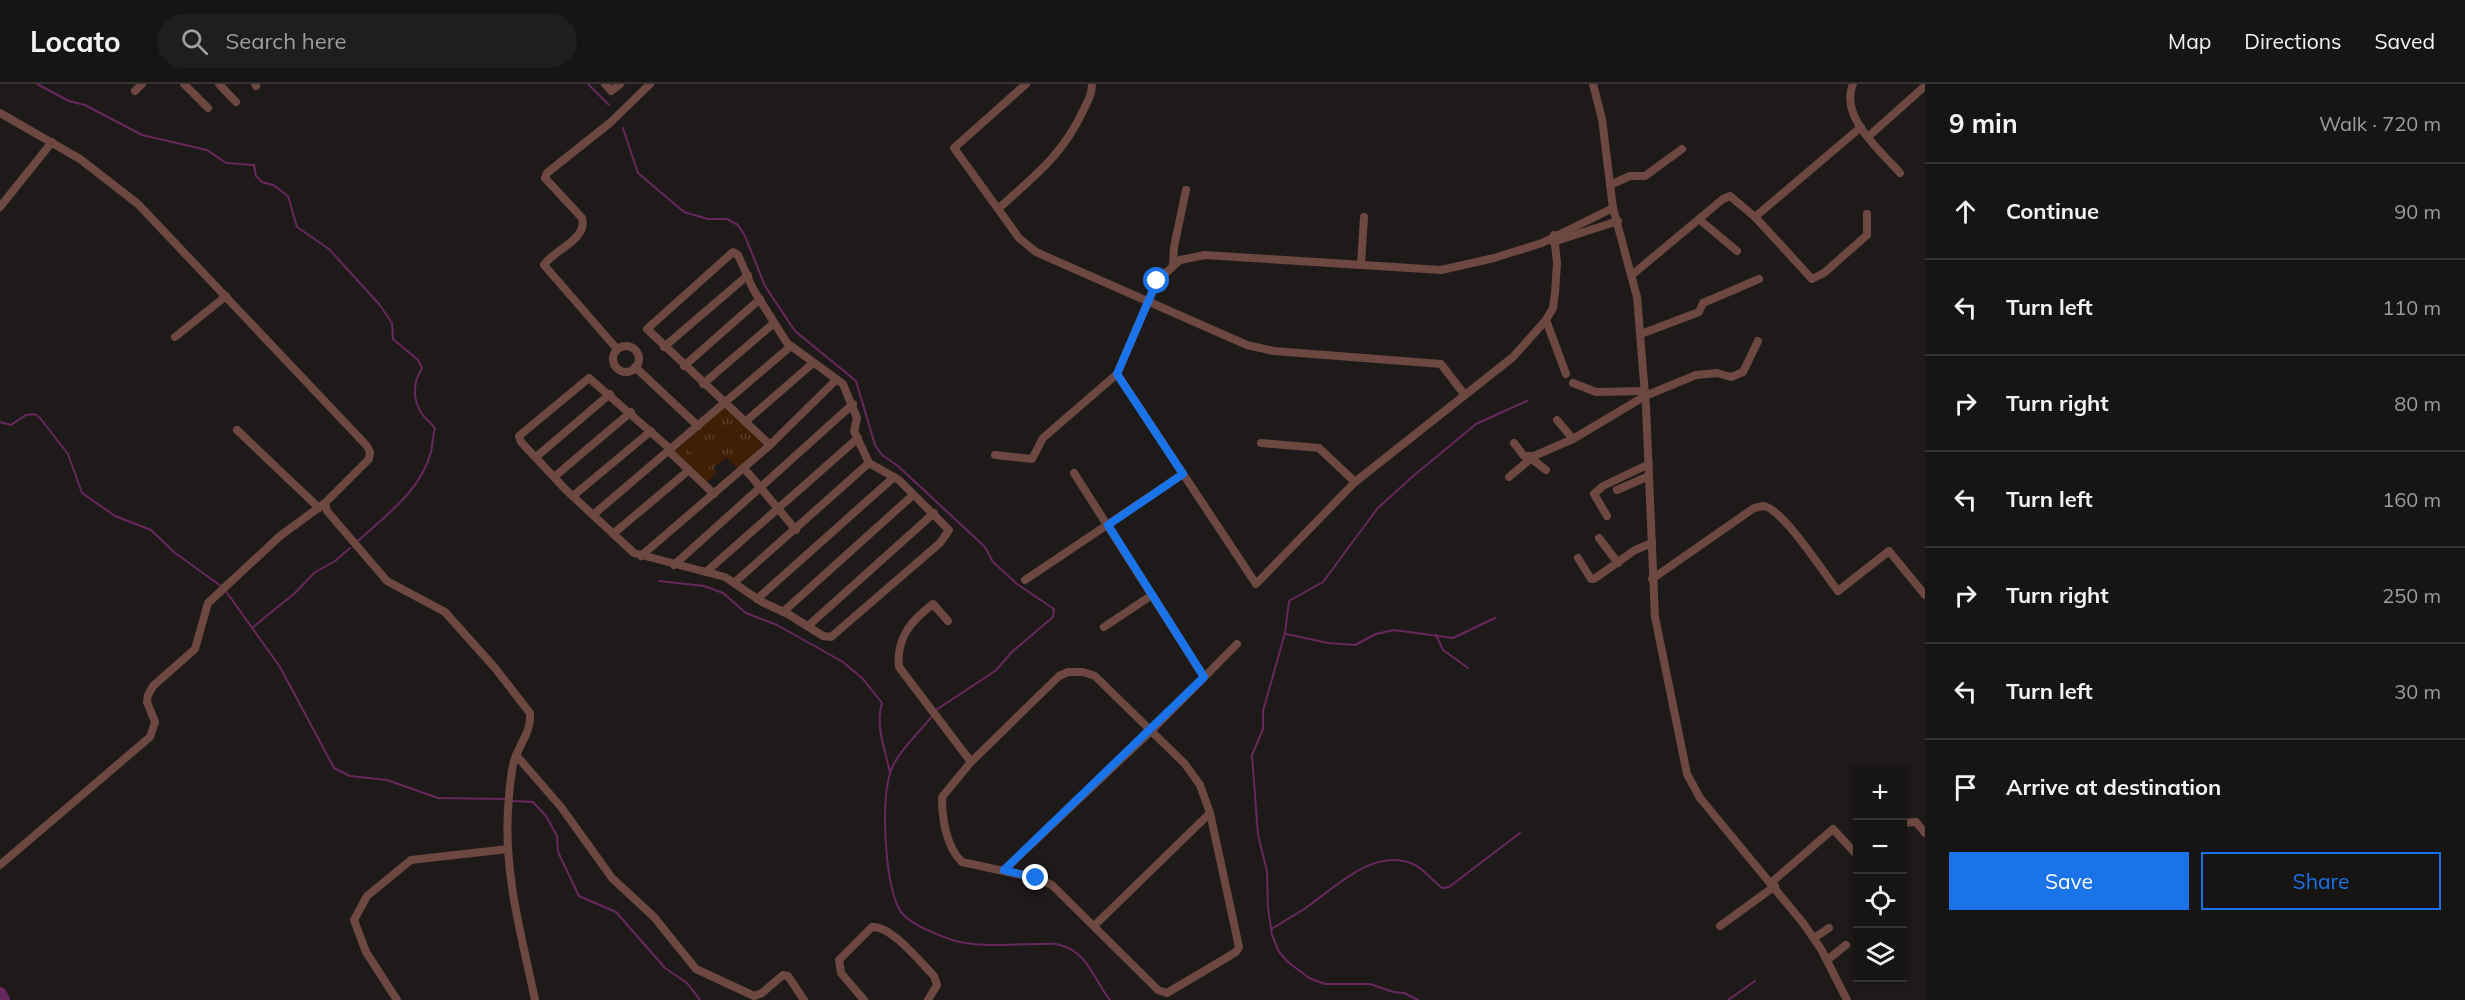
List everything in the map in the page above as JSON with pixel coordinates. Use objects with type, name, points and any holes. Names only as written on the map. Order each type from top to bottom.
[{"type":"street","points":[[135,91],[142,84]]},
{"type":"street","points":[[184,84],[208,108]]},
{"type":"street","points":[[219,84],[236,102]]},
{"type":"street","points":[[605,84],[610,91],[620,84]]},
{"type":"street","points":[[617,350],[544,265],[549,257],[582,232],[584,225],[582,218],[545,178],[547,173],[611,122],[651,84]]},
{"type":"street","points":[[1026,84],[1016,87],[954,148],[1019,238],[1036,252],[1146,303],[1247,345],[1274,351],[1441,364],[1464,394]]},
{"type":"street","points":[[998,209],[1062,150],[1071,137],[1091,94],[1092,84]]},
{"type":"street","points":[[1593,84],[1602,118],[1613,208],[1633,274],[1641,334],[1645,393],[1655,618],[1691,784],[1774,884],[1814,938],[1847,1000]]},
{"type":"street","points":[[1853,84],[1849,100],[1861,127],[1899,173]]},
{"type":"street","points":[[1869,136],[1925,86]]},
{"type":"street","points":[[0,114],[80,159],[138,204],[370,452],[369,459],[322,505],[280,536],[228,582],[204,609],[195,649],[153,686],[148,695],[147,702],[154,722],[150,737],[0,865]]},
{"type":"street","points":[[1755,217],[1861,127]]},
{"type":"street","points":[[0,207],[52,142]]},
{"type":"street","points":[[1610,185],[1630,176],[1645,176],[1682,149]]},
{"type":"street","points":[[1173,265],[1186,190]]},
{"type":"street","points":[[1633,274],[1723,199],[1730,196],[1755,217],[1812,279],[1867,236],[1867,214]]},
{"type":"street","points":[[1555,239],[1613,208]]},
{"type":"street","points":[[1361,264],[1365,217]]},
{"type":"street","points":[[1700,220],[1737,251]]},
{"type":"street","points":[[995,455],[1032,459],[1043,438],[1117,374],[1157,281],[1180,260],[1205,255],[1437,270],[1494,258],[1618,221]]},
{"type":"street","points":[[1117,374],[1256,584],[1355,482],[1513,357],[1546,320],[1553,308],[1555,293],[1555,239]]},
{"type":"street","points":[[714,494],[631,412],[589,378],[519,436],[521,442],[554,477],[632,552],[735,582],[757,599],[822,636],[831,637],[914,566],[949,531],[934,513],[894,477],[869,463],[854,429],[857,418],[843,384],[791,346],[760,299],[738,255],[733,252],[650,323],[647,329],[649,334],[770,445]]},
{"type":"street","points":[[664,346],[748,275]]},
{"type":"street","points":[[1641,334],[1699,312],[1703,303],[1759,279]]},
{"type":"street","points":[[175,337],[226,296]]},
{"type":"street","points":[[684,366],[760,299]]},
{"type":"street","points":[[1546,320],[1566,374]]},
{"type":"street","points":[[703,384],[774,323]]},
{"type":"street","points":[[1509,477],[1533,458],[1573,439],[1645,393],[1696,375],[1717,373],[1731,377],[1743,372],[1758,341]]},
{"type":"street","points":[[627,346],[633,349],[638,357],[635,367],[624,371],[617,368],[613,361],[617,350],[627,346]]},
{"type":"street","points":[[593,515],[791,346]]},
{"type":"street","points":[[745,422],[813,363]]},
{"type":"street","points":[[635,367],[698,426]]},
{"type":"street","points":[[641,556],[770,445],[836,380]]},
{"type":"street","points":[[1573,383],[1596,392],[1645,393]]},
{"type":"street","points":[[536,457],[610,394]]},
{"type":"street","points":[[674,565],[853,404]]},
{"type":"street","points":[[554,477],[631,412]]},
{"type":"street","points":[[1557,420],[1573,439]]},
{"type":"street","points":[[237,430],[322,505],[387,581],[445,612],[495,668],[530,713],[531,722],[516,755],[508,811],[508,849],[509,879],[535,1000]]},
{"type":"street","points":[[573,496],[651,431]]},
{"type":"street","points":[[706,572],[858,438]]},
{"type":"street","points":[[1262,443],[1319,448],[1355,482]]},
{"type":"street","points":[[1514,443],[1524,456],[1533,458],[1546,470]]},
{"type":"street","points":[[735,582],[869,463]]},
{"type":"street","points":[[1607,516],[1594,494],[1603,486],[1649,464]]},
{"type":"street","points":[[744,468],[796,530]]},
{"type":"street","points":[[613,534],[689,470]]},
{"type":"street","points":[[1074,473],[1204,677]]},
{"type":"street","points":[[1025,580],[1183,474]]},
{"type":"street","points":[[1617,490],[1649,476]]},
{"type":"street","points":[[757,599],[894,477]]},
{"type":"street","points":[[783,612],[913,495]]},
{"type":"street","points":[[1652,579],[1754,508],[1762,506],[1770,508],[1785,521],[1838,591],[1889,551],[1925,595]]},
{"type":"street","points":[[808,626],[934,513]]},
{"type":"street","points":[[1599,538],[1618,562]]},
{"type":"street","points":[[1578,558],[1591,579],[1652,543]]},
{"type":"street","points":[[1104,627],[1152,595]]},
{"type":"street","points":[[948,621],[933,604],[912,620],[898,654],[899,667],[971,762]]},
{"type":"street","points":[[1004,870],[1152,730],[1237,644]]},
{"type":"street","points":[[1068,672],[1083,672],[1095,676],[1194,773],[1210,813],[1239,947],[1236,952],[1162,993],[1052,885],[1004,870],[962,862],[953,854],[942,813],[942,798],[971,762],[1059,676],[1068,672]]},
{"type":"street","points":[[516,755],[561,807],[612,878],[654,917],[696,969],[754,996],[762,993],[783,975],[788,975],[804,1000]]},
{"type":"street","points":[[1095,925],[1210,813]]},
{"type":"street","points":[[1907,823],[1916,822],[1925,833]]},
{"type":"street","points":[[1720,926],[1774,884],[1833,829],[1853,852]]},
{"type":"street","points":[[397,1000],[366,952],[354,920],[367,896],[411,860],[508,849]]},
{"type":"street","points":[[864,1000],[841,973],[839,960],[872,927],[878,926],[889,931],[934,976],[937,985],[928,1000]]},
{"type":"street","points":[[1814,938],[1829,928]]},
{"type":"street","points":[[1827,960],[1846,945]]},
{"type":"green space","points":[[724,407],[764,443],[738,469],[727,457],[713,468],[717,473],[707,482],[675,451]]},
{"type":"green space","points":[[700,434],[720,458],[706,470],[686,446]]},
{"type":"waterway","points":[[37,84],[69,101],[85,105],[142,135],[207,150],[226,163],[254,165],[256,176],[262,182],[273,185],[288,196],[297,227],[329,249],[379,304],[392,323],[393,339],[418,360],[422,368],[415,385],[415,397],[422,414],[435,429],[431,452],[419,479],[401,502],[358,541]]},
{"type":"waterway","points":[[588,84],[609,105]]},
{"type":"waterway","points":[[623,128],[638,173],[684,212],[708,219],[727,219],[738,225],[745,236],[765,286],[795,331],[856,381],[875,445],[882,455],[898,466],[985,547],[993,562],[1017,584],[1054,609],[1053,617],[1013,651],[995,671],[936,710]]},
{"type":"waterway","points":[[1418,1000],[1404,993],[1393,992],[1370,984],[1325,984],[1309,978],[1279,952],[1272,935],[1268,908],[1267,871],[1258,835],[1252,755],[1263,729],[1263,711],[1285,633],[1289,601],[1323,582],[1377,509],[1412,477],[1476,424],[1527,401]]},
{"type":"waterway","points":[[0,422],[11,425],[26,415],[35,414],[68,454],[82,493],[115,516],[151,530],[175,553],[221,586]]},
{"type":"waterway","points":[[253,627],[295,593],[314,573],[335,561],[350,548]]},
{"type":"waterway","points":[[659,581],[704,586],[723,593],[746,613],[777,625],[843,662],[863,679],[882,703],[880,729],[890,772]]},
{"type":"waterway","points":[[225,590],[280,667],[334,768],[350,776],[387,780],[438,798],[506,799]]},
{"type":"waterway","points":[[1286,634],[1328,643],[1355,645],[1376,634],[1394,630],[1453,638],[1495,618]]},
{"type":"waterway","points":[[1436,635],[1443,650],[1468,668]]},
{"type":"waterway","points":[[933,715],[897,758],[887,786],[885,821],[887,860],[898,907],[914,923],[952,940],[984,945],[1055,944],[1070,949],[1084,960],[1110,1000]]},
{"type":"waterway","points":[[512,801],[533,802],[546,816],[557,836],[558,852],[579,896],[616,912],[665,968],[687,983],[700,1000]]},
{"type":"waterway","points":[[1272,929],[1356,872],[1384,861],[1398,860],[1413,864],[1442,888],[1449,887],[1520,833]]},
{"type":"waterway","points":[[1728,1000],[1755,981]]},
{"type":"waterway","points":[[0,994],[3,1000]]},
{"type":"route","points":[[1036,878],[1004,870],[1152,730],[1204,677],[1108,525],[1183,474],[1117,374],[1157,281]]}]
